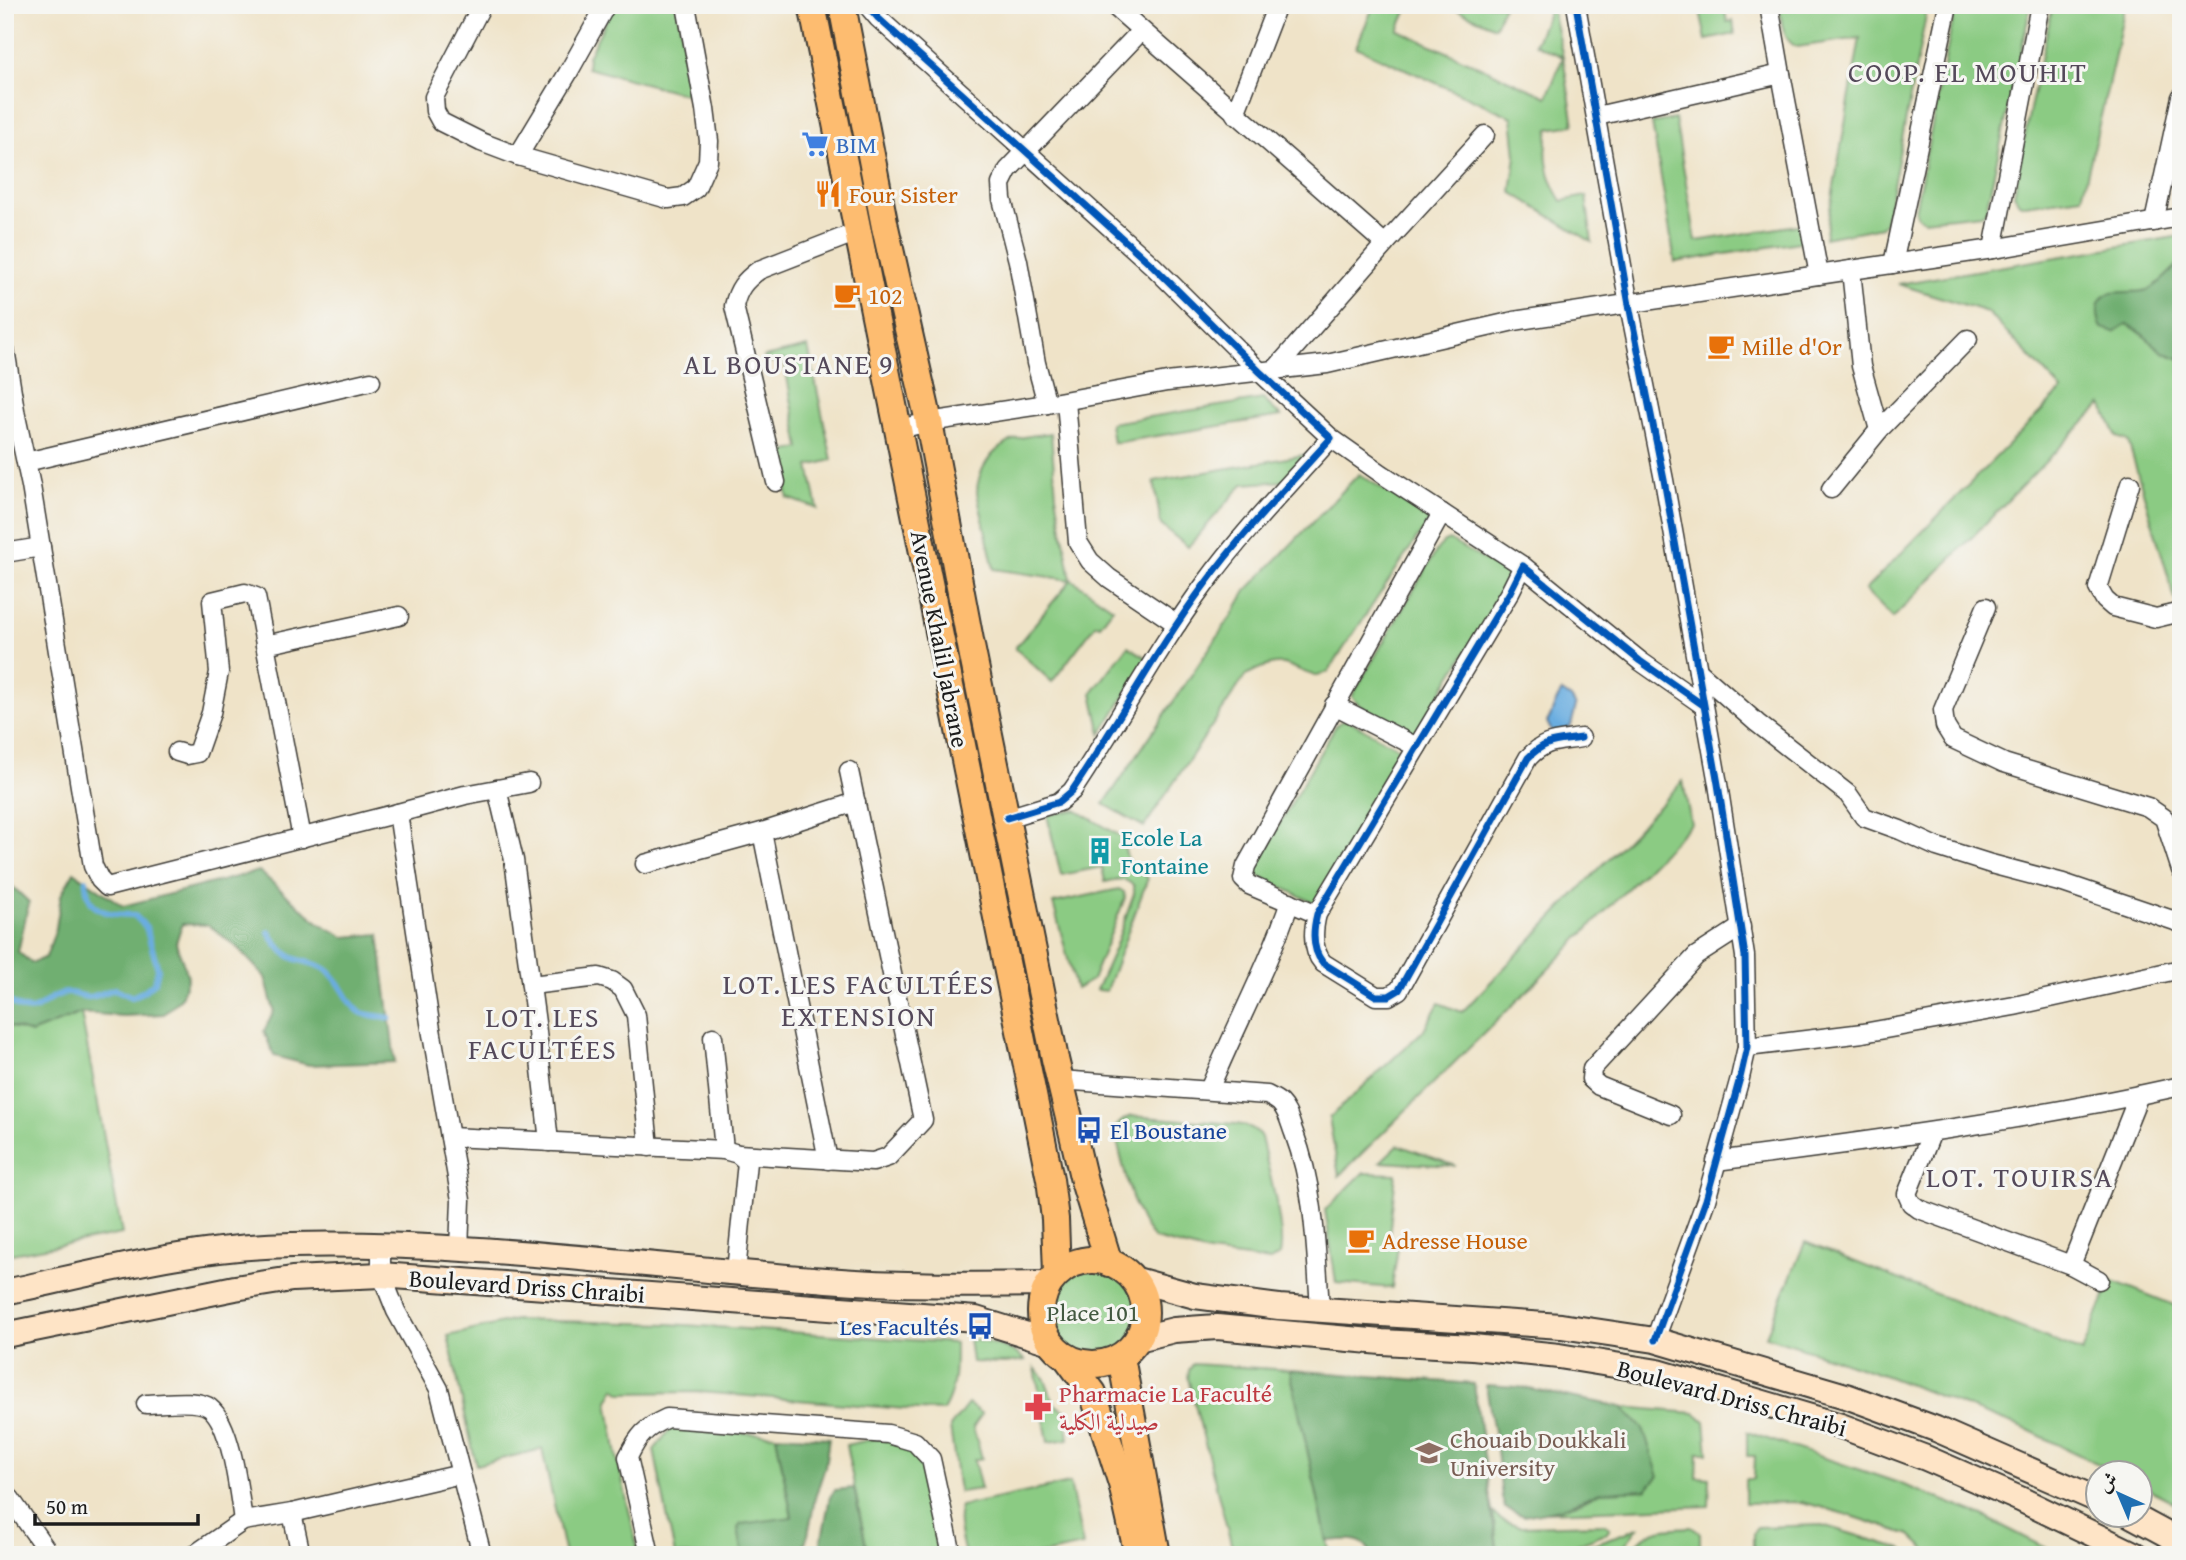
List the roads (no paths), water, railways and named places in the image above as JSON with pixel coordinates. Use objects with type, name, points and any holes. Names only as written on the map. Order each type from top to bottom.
[{"type":"main road","name":"Avenue Khalil Jabrane","points":[[812,5],[1050,1179],[1055,1219],[1053,1279]]},
{"type":"main road","name":"Avenue Khalil Jabrane","points":[[842,5],[885,227],[929,422],[972,651],[1060,1080],[1084,1181],[1109,1262]]},
{"type":"main road","name":"Boulevard Driss Chraibi","points":[[5,1292],[154,1261],[236,1248],[291,1245],[381,1245],[459,1249],[838,1281],[964,1285],[1053,1279],[1069,1266],[1095,1260],[1109,1262],[1123,1269],[1133,1279],[1195,1296],[1279,1307],[1561,1326],[1655,1340],[1849,1397],[1936,1429],[2084,1494]]},
{"type":"main road","name":"Boulevard Driss Chraibi","points":[[5,1335],[235,1288],[292,1279],[382,1275],[976,1319],[1058,1350],[1086,1364],[1106,1363],[1129,1348],[1174,1330],[1217,1327],[1382,1342],[1473,1346],[1658,1372],[1841,1426],[1926,1458],[2020,1499],[2136,1555]]},
{"type":"main road","points":[[1053,1279],[1041,1308],[1044,1331],[1094,1393],[1122,1484],[1138,1555]]},
{"type":"main road","points":[[1133,1279],[1142,1293],[1145,1308],[1144,1324],[1129,1348],[1157,1555]]},
{"type":"main road","points":[[2154,1527],[2181,1542]]},
{"type":"street","points":[[482,5],[434,97],[433,105],[441,122],[481,142],[518,156],[668,199],[683,197],[696,188],[708,160],[709,141],[686,5]]},
{"type":"street","points":[[518,156],[606,5]]},
{"type":"street","points":[[867,5],[878,18],[1267,372],[1331,438],[1523,566],[1640,661],[1703,705]]},
{"type":"street","points":[[1113,5],[1385,244]]},
{"type":"street","points":[[1235,114],[1277,5]]},
{"type":"street","points":[[1576,5],[1698,671],[1745,956],[1747,1047],[1741,1078],[1689,1250],[1655,1340]]},
{"type":"street","points":[[1769,5],[1819,275]]},
{"type":"street","points":[[1893,264],[1948,5]]},
{"type":"street","points":[[1993,249],[2040,5]]},
{"type":"street","points":[[1047,404],[1036,363],[1001,184],[1008,170],[1141,31]]},
{"type":"street","points":[[1597,116],[1781,74]]},
{"type":"street","points":[[2154,222],[2180,101]]},
{"type":"street","points":[[1267,372],[1486,135]]},
{"type":"street","points":[[899,429],[1167,382],[1326,365],[1514,321],[1993,249],[2181,217]]},
{"type":"street","points":[[776,482],[734,306],[737,290],[759,270],[857,232]]},
{"type":"street","points":[[1851,270],[1861,366],[1879,430]]},
{"type":"street","points":[[1831,489],[1879,430],[1968,339]]},
{"type":"street","points":[[5,349],[10,417],[26,462],[93,866],[107,887],[426,804],[529,783]]},
{"type":"street","points":[[26,462],[371,381]]},
{"type":"street","points":[[1066,401],[1078,542],[1090,561],[1109,578],[1177,624]]},
{"type":"street","points":[[1007,818],[1059,802],[1072,791],[1177,624],[1230,552],[1331,438]]},
{"type":"street","points":[[2130,484],[2098,588],[2113,607],[2155,618],[2181,612]]},
{"type":"street","points":[[1317,914],[1249,885],[1244,879],[1246,866],[1442,513]]},
{"type":"street","points":[[5,553],[41,547]]},
{"type":"street","points":[[1523,566],[1317,914],[1314,939],[1316,955],[1323,963],[1376,996],[1389,996],[1399,990],[1528,758],[1539,746],[1581,738]]},
{"type":"street","points":[[177,752],[187,755],[197,753],[211,713],[219,672],[212,601],[245,593],[256,597],[302,838]]},
{"type":"street","points":[[1986,607],[1943,710],[1945,726],[1953,739],[2004,763],[2148,807],[2164,818],[2181,870]]},
{"type":"street","points":[[265,645],[399,616]]},
{"type":"street","points":[[1698,671],[1757,723],[1848,794],[1864,817],[1937,847],[2063,883],[2181,923]]},
{"type":"street","points":[[1334,705],[1417,747]]},
{"type":"street","points":[[450,1137],[649,1147],[828,1160],[873,1162],[888,1157],[923,1120],[849,771]]},
{"type":"street","points":[[497,789],[514,860],[549,1142]]},
{"type":"street","points":[[645,864],[762,832],[856,802]]},
{"type":"street","points":[[398,813],[430,1023],[461,1200],[459,1249]]},
{"type":"street","points":[[762,832],[828,1160]]},
{"type":"street","points":[[1209,1090],[1233,1032],[1275,947],[1290,902]]},
{"type":"street","points":[[1671,1115],[1599,1086],[1591,1079],[1591,1069],[1696,956],[1741,927]]},
{"type":"street","points":[[1747,1047],[1863,1033],[1973,1014],[2181,969]]},
{"type":"street","points":[[531,985],[599,977],[612,981],[623,989],[636,1015],[649,1147]]},
{"type":"street","points":[[713,1037],[731,1152],[747,1162],[736,1272]]},
{"type":"street","points":[[1060,1080],[1267,1095],[1279,1102],[1287,1112],[1299,1145],[1311,1203],[1320,1309]]},
{"type":"street","points":[[1716,1161],[1932,1132],[2181,1086]]},
{"type":"street","points":[[2071,1265],[2139,1095]]},
{"type":"street","points":[[1932,1132],[1907,1194],[1911,1203],[1919,1209],[2071,1265],[2099,1280]]},
{"type":"street","points":[[381,1245],[382,1275],[396,1311],[439,1389],[482,1555]]},
{"type":"street","points":[[146,1405],[195,1402],[210,1407],[219,1419],[230,1446],[243,1521]]},
{"type":"street","points":[[650,1555],[628,1457],[649,1426],[667,1418],[888,1434],[915,1442],[931,1459],[952,1555]]},
{"type":"street","points":[[194,1555],[243,1521],[292,1513],[461,1474]]},
{"type":"street","points":[[10,1498],[50,1555]]},
{"type":"street","points":[[292,1513],[301,1555]]},
{"type":"water","points":[[1562,692],[1571,698],[1576,706],[1571,726],[1560,734],[1552,732],[1547,722]]},
{"type":"waterway","points":[[5,997],[26,1010],[68,993],[89,997],[115,989],[132,997],[155,982],[158,969],[146,927],[134,915],[100,910],[90,899],[86,880]]},
{"type":"waterway","points":[[269,932],[287,954],[316,964],[333,975],[357,1010],[390,1018]]},
{"type":"place","name":"BIM","points":[[815,144]]},
{"type":"place","name":"Four Sister","points":[[828,194]]},
{"type":"place","name":"102","points":[[847,295]]},
{"type":"place","name":"Mille d'Or","points":[[1721,346]]},
{"type":"place","name":"Ecole La Fontaine","points":[[1100,851]]},
{"type":"place","name":"El Boustane","points":[[1089,1130]]},
{"type":"place","name":"Adresse House","points":[[1361,1240]]},
{"type":"place","name":"Les Facultés","points":[[980,1326]]},
{"type":"place","name":"Pharmacie La Faculté صيدلية الكلية","points":[[1038,1407]]},
{"type":"place","name":"Chouaib Doukkali University","points":[[1429,1453]]},
{"type":"district","name":"COOP. EL MOUHIT","points":[[1968,71]]},
{"type":"district","name":"AL BOUSTANE 9","points":[[789,363]]},
{"type":"district","name":"LOT. LES FACULTÉES EXTENSION","points":[[859,999]]},
{"type":"district","name":"LOT. LES FACULTÉES","points":[[543,1032]]},
{"type":"district","name":"LOT. TOUIRSA","points":[[2020,1176]]},
{"type":"park label","name":"Place 101","points":[[1093,1312]]}]
